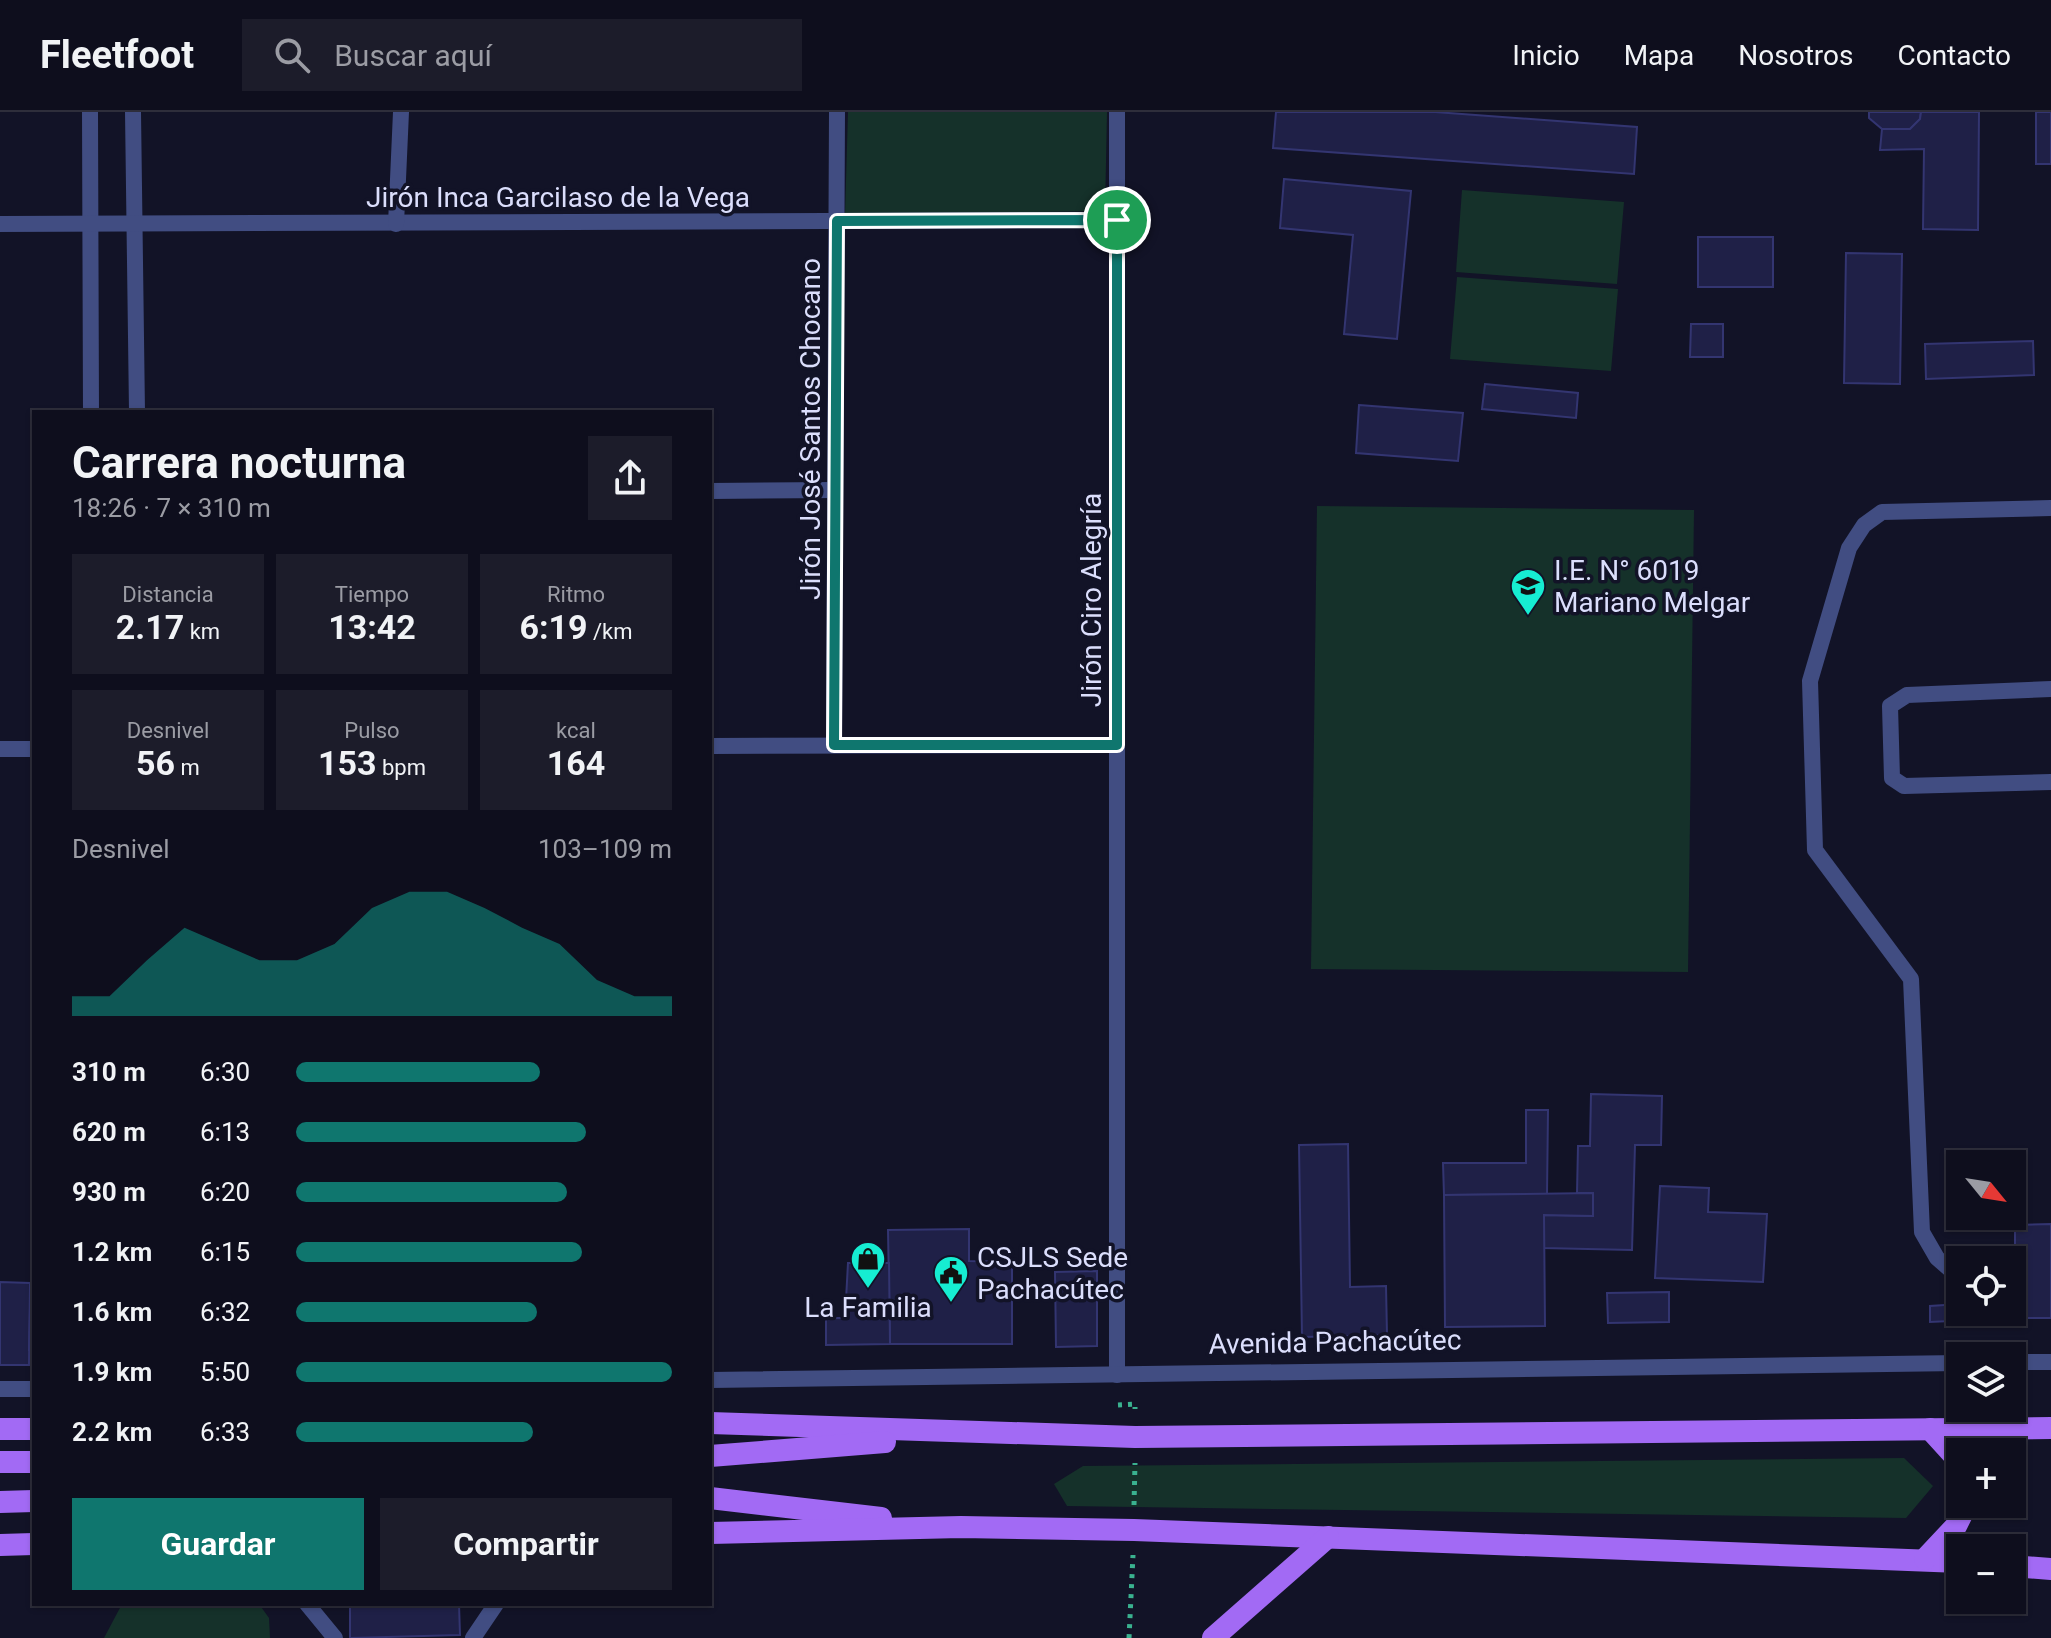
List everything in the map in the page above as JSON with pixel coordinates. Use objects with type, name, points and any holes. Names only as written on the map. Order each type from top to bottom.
[{"type":"main road","points":[[712,1423],[1135,1437],[2051,1428]]},
{"type":"main road","points":[[0,1429],[32,1429]]},
{"type":"main road","points":[[1930,1429],[1946,1447]]},
{"type":"main road","points":[[712,1456],[990,1434]]},
{"type":"main road","points":[[0,1462],[32,1462]]},
{"type":"main road","points":[[712,1498],[961,1527]]},
{"type":"main road","points":[[0,1502],[32,1501]]},
{"type":"main road","points":[[1925,1559],[1960,1518]]},
{"type":"main road","points":[[712,1533],[961,1527],[1134,1530],[1946,1561]]},
{"type":"main road","points":[[1213,1638],[1328,1537]]},
{"type":"main road","points":[[0,1545],[32,1544]]},
{"type":"main road","points":[[2026,1567],[2051,1569]]},
{"type":"street","points":[[90,112],[91,410]]},
{"type":"street","points":[[133,112],[137,410]]},
{"type":"street","points":[[396,224],[401,112]]},
{"type":"street","name":"Jirón José Santos Chocano","points":[[834,745],[837,112]]},
{"type":"street","name":"Jirón Ciro Alegría","points":[[1117,112],[1117,1375]]},
{"type":"street","name":"Jirón Inca Garcilaso de la Vega","points":[[0,224],[1117,220]]},
{"type":"street","points":[[712,491],[835,490]]},
{"type":"street","points":[[1946,1266],[1937,1258],[1922,1232],[1911,979],[1815,850],[1810,681],[1849,548],[1864,525],[1882,512],[2051,508]]},
{"type":"street","points":[[2051,689],[1907,695],[1890,706],[1892,778],[1904,786],[2051,782]]},
{"type":"street","points":[[712,746],[1117,745]]},
{"type":"street","points":[[0,749],[32,749]]},
{"type":"street","points":[[2026,1362],[2051,1362]]},
{"type":"street","name":"Avenida Pachacútec","points":[[712,1380],[1946,1363]]},
{"type":"street","points":[[0,1389],[32,1389]]},
{"type":"street","points":[[309,1606],[335,1638]]},
{"type":"street","points":[[473,1638],[495,1606]]},
{"type":"path","points":[[1105,1405],[1135,1404],[1129,1638]]},
{"type":"green space","points":[[848,112],[1107,112],[1105,211],[845,215]]},
{"type":"green space","points":[[1462,190],[1624,202],[1617,284],[1456,272]]},
{"type":"green space","points":[[1457,277],[1618,289],[1611,371],[1450,359]]},
{"type":"green space","points":[[1317,506],[1694,510],[1688,972],[1311,969]]},
{"type":"green space","points":[[1904,1458],[1933,1486],[1906,1518],[1067,1506],[1054,1484],[1083,1466]]},
{"type":"green space","points":[[121,1606],[260,1606],[269,1618],[270,1638],[104,1638]]},
{"type":"building","points":[[1276,112],[1435,112],[1637,127],[1634,174],[1273,148]]},
{"type":"building","points":[[1869,112],[1921,112],[1920,119],[1910,129],[1882,129],[1869,118]]},
{"type":"building","points":[[1921,112],[1979,112],[1978,230],[1923,229],[1924,149],[1880,150],[1882,129],[1910,129],[1920,119]]},
{"type":"building","points":[[2036,112],[2051,112],[2051,164],[2036,164]]},
{"type":"building","points":[[1284,179],[1411,191],[1397,339],[1344,334],[1353,235],[1280,228]]},
{"type":"building","points":[[1698,237],[1773,237],[1773,287],[1698,287]]},
{"type":"building","points":[[1846,253],[1902,254],[1900,384],[1844,383]]},
{"type":"building","points":[[1691,324],[1723,324],[1723,357],[1690,357]]},
{"type":"building","points":[[2033,341],[2034,375],[1926,379],[1925,344]]},
{"type":"building","points":[[1485,384],[1578,393],[1576,418],[1482,409]]},
{"type":"building","points":[[1359,405],[1463,413],[1458,461],[1356,453]]},
{"type":"building","points":[[1591,1094],[1662,1096],[1661,1145],[1635,1145],[1632,1250],[1543,1248],[1544,1215],[1593,1216],[1593,1193],[1577,1193],[1578,1146],[1590,1146]]},
{"type":"building","points":[[1526,1110],[1548,1110],[1547,1194],[1444,1195],[1443,1163],[1526,1163]]},
{"type":"building","points":[[1348,1144],[1350,1287],[1386,1286],[1387,1335],[1302,1337],[1299,1145]]},
{"type":"building","points":[[1660,1186],[1709,1188],[1708,1212],[1767,1214],[1763,1282],[1655,1278]]},
{"type":"building","points":[[1593,1193],[1593,1216],[1544,1215],[1545,1326],[1445,1327],[1444,1195]]},
{"type":"building","points":[[2051,1224],[2051,1318],[2026,1318],[2026,1246],[2015,1246],[2015,1230],[2026,1230],[2026,1225]]},
{"type":"building","name":"CSJLS Sede Pachacútec","points":[[969,1229],[969,1261],[1012,1262],[1012,1344],[890,1344],[888,1230]]},
{"type":"building","name":"La Familia","points":[[848,1263],[889,1263],[890,1344],[826,1345],[826,1318],[845,1318]]},
{"type":"building","points":[[1097,1271],[1097,1346],[1056,1347],[1055,1272]]},
{"type":"building","points":[[0,1282],[30,1283],[29,1365],[0,1365]]},
{"type":"building","points":[[1669,1292],[1669,1322],[1608,1323],[1607,1293]]},
{"type":"building","points":[[1946,1305],[1946,1321],[1930,1322],[1930,1306]]},
{"type":"building","points":[[30,1308],[32,1308],[32,1350],[29,1350]]},
{"type":"building","points":[[350,1606],[459,1606],[460,1635],[350,1638]]},
{"type":"place","name":"I.E. N° 6019 Mariano Melgar","points":[[1528,617]]},
{"type":"place","name":"La Familia","points":[[868,1290]]},
{"type":"place","name":"CSJLS Sede Pachacútec","points":[[951,1304]]},
{"type":"route","points":[[1117,220],[1117,745],[834,745],[837,221],[1117,220]]}]
